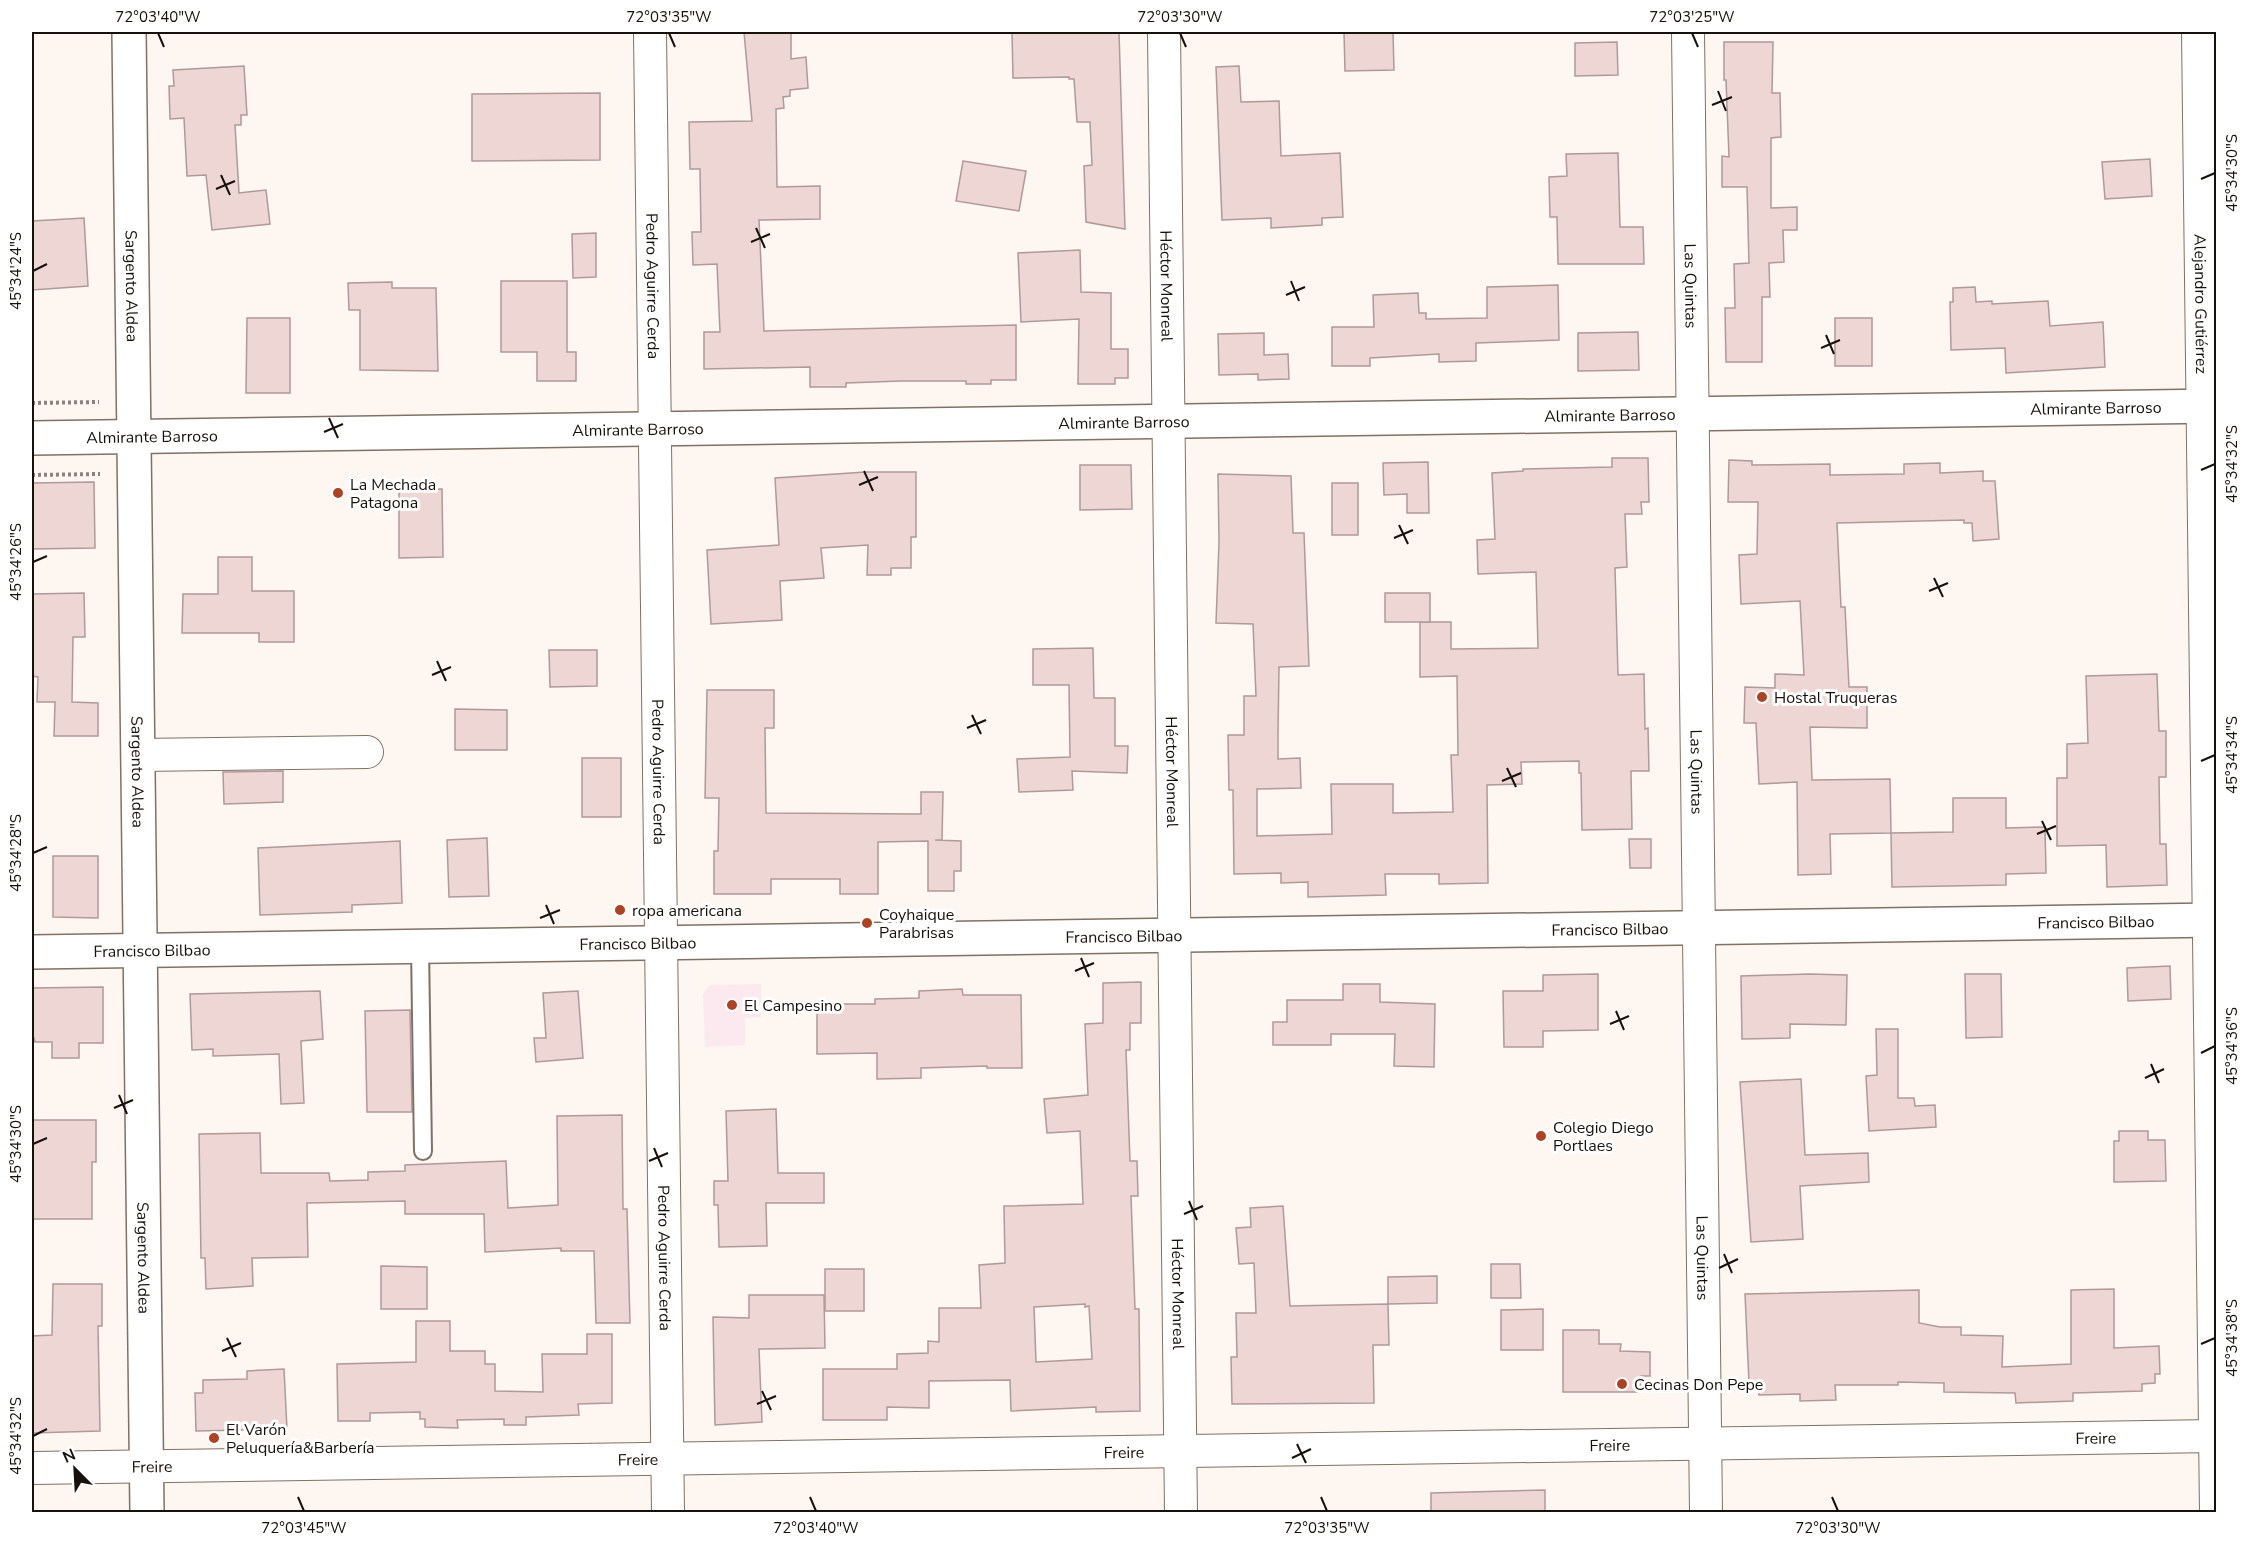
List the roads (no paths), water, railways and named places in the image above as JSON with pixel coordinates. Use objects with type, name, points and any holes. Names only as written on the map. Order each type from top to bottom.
[{"type":"street","name":"Sargento Aldea","points":[[129,32],[147,1512]]},
{"type":"street","name":"Pedro Aguirre Cerda","points":[[650,32],[668,1512]]},
{"type":"street","name":"Héctor Monreal","points":[[1164,32],[1182,1512]]},
{"type":"street","name":"Las Quintas","points":[[1688,32],[1706,1512]]},
{"type":"street","name":"Alejandro Gutiérrez","points":[[2198,32],[2209,406],[2216,1512]]},
{"type":"street","name":"Almirante Barroso","points":[[32,438],[2209,406]]},
{"type":"street","points":[[138,755],[367,752]]},
{"type":"street","name":"Francisco Bilbao","points":[[32,952],[2212,921]]},
{"type":"street","name":"Freire","points":[[32,1467],[2216,1436]]},
{"type":"lane","points":[[420,947],[423,1151]]},
{"type":"place","name":"La Mechada Patagona","points":[[338,493]]},
{"type":"place","name":"Hostal Truqueras","points":[[1762,697]]},
{"type":"place","name":"ropa americana","points":[[620,910]]},
{"type":"place","name":"Coyhaique Parabrisas","points":[[867,923]]},
{"type":"place","name":"El Campesino","points":[[732,1005]]},
{"type":"place","name":"Colegio Diego Portlaes","points":[[1541,1136]]},
{"type":"place","name":"Cecinas Don Pepe","points":[[1622,1384]]},
{"type":"place","name":"El Varón Peluquería&Barbería","points":[[214,1438]]}]
